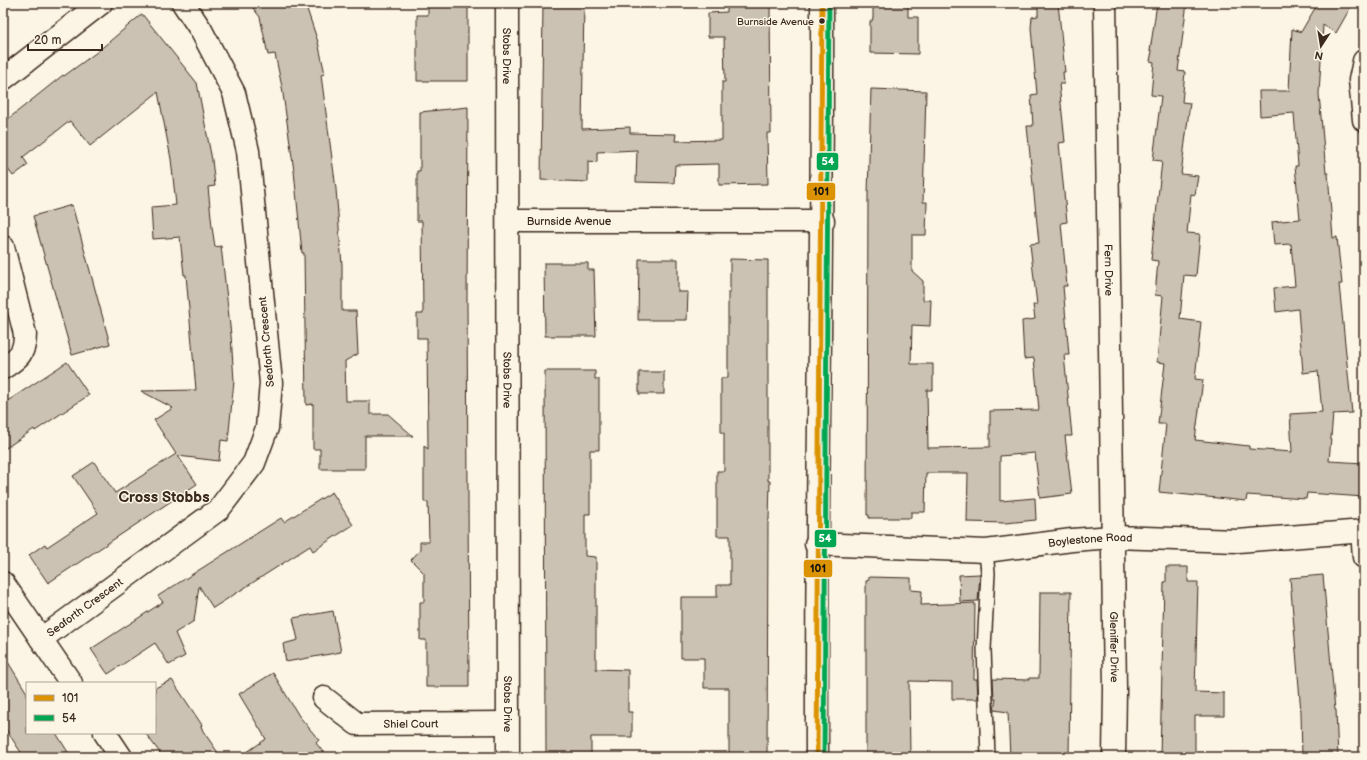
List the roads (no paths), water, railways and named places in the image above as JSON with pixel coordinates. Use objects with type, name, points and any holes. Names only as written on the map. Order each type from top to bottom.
[{"type":"street","points":[[3,79],[100,3]]},
{"type":"street","name":"Seaforth Crescent","points":[[41,639],[219,509],[254,463],[267,428],[271,383],[248,151],[234,93],[201,30],[183,3]]},
{"type":"street","name":"Stobs Drive","points":[[507,3],[508,757]]},
{"type":"street","points":[[817,757],[816,544],[822,221],[822,3]]},
{"type":"street","name":"Fern Drive","points":[[1105,3],[1113,537]]},
{"type":"street","points":[[1364,61],[1360,80],[1364,120]]},
{"type":"street","name":"Burnside Avenue","points":[[508,221],[822,221]]},
{"type":"street","points":[[3,247],[25,334],[25,344],[19,357],[3,368]]},
{"type":"street","points":[[1363,531],[1364,558]]},
{"type":"street","name":"Boylestone Road","points":[[816,544],[986,551],[1072,540],[1113,537],[1238,541],[1363,531]]},
{"type":"street","name":"Gleniffer Drive","points":[[1113,537],[1115,689],[1114,757]]},
{"type":"street","points":[[3,582],[70,682]]},
{"type":"street","name":"Shiel Court","points":[[324,698],[356,724],[507,723]]},
{"type":"street","points":[[106,734],[121,757]]},
{"type":"lane","points":[[986,551],[988,573],[984,649],[988,757]]},
{"type":"place","name":"Burnside Avenue","points":[[822,21]]},
{"type":"district","name":"Cross Stobbs","points":[[164,497]]}]
